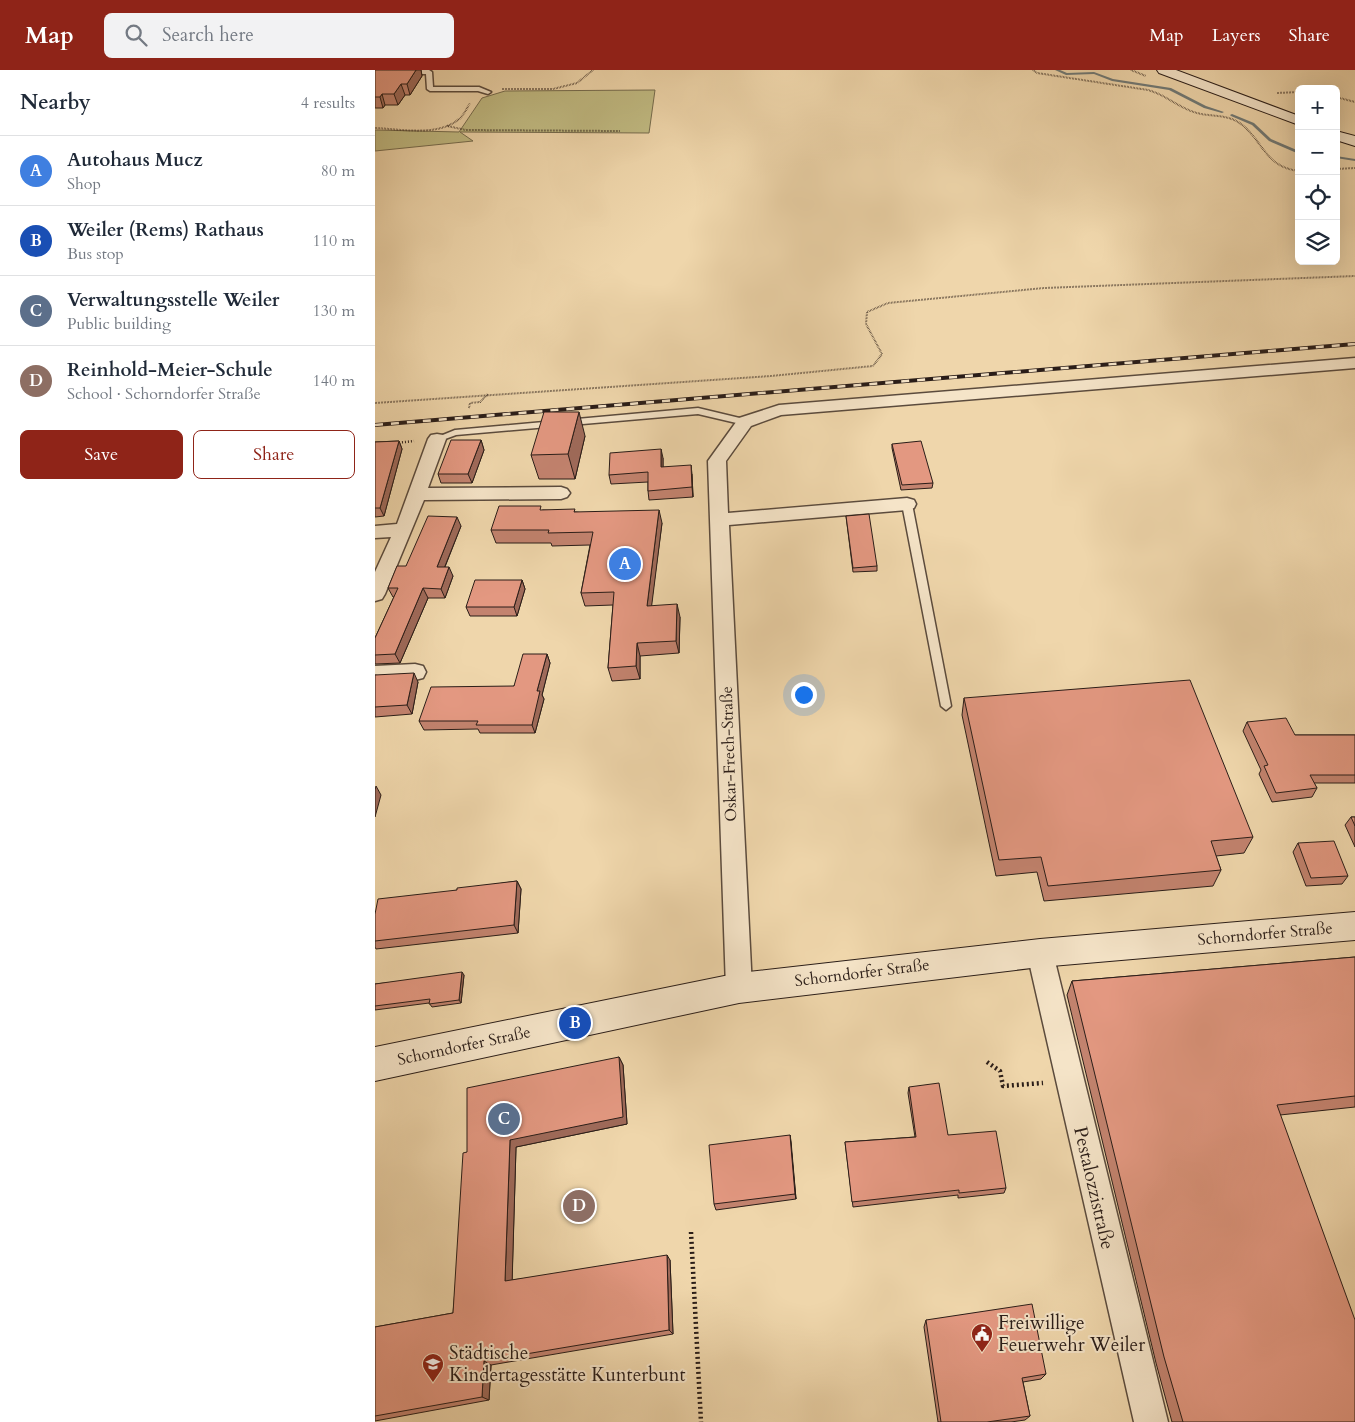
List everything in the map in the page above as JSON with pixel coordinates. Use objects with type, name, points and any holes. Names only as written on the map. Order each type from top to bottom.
[{"type":"street","points":[[1164,70],[1295,119]]},
{"type":"street","points":[[1340,136],[1355,141]]},
{"type":"street","points":[[745,422],[779,410],[1355,363]]},
{"type":"street","name":"Oskar-Frech-Straße","points":[[739,988],[717,462],[745,422]]},
{"type":"street","points":[[375,594],[404,529],[437,439]]},
{"type":"street","points":[[417,494],[561,492]]},
{"type":"street","points":[[719,520],[907,504]]},
{"type":"street","points":[[375,532],[404,529]]},
{"type":"street","points":[[375,674],[415,672]]},
{"type":"street","name":"Schorndorfer Straße","points":[[375,1064],[739,988],[1040,953],[1355,926]]},
{"type":"street","name":"Pestalozzistraße","points":[[1040,953],[1151,1422]]},
{"type":"lane","points":[[402,72],[429,72],[430,89],[479,89],[488,92]]},
{"type":"lane","points":[[437,439],[455,434],[698,411],[745,422]]},
{"type":"lane","points":[[907,504],[946,706]]},
{"type":"path","points":[[1033,70],[1037,73],[1077,81],[1152,91],[1191,111],[1224,116],[1243,126],[1274,163],[1282,168],[1295,170]]},
{"type":"path","points":[[1340,99],[1355,102]]},
{"type":"path","points":[[446,126],[466,130],[621,131]]},
{"type":"path","points":[[1340,169],[1355,168]]},
{"type":"path","points":[[375,403],[771,376],[873,366],[882,354],[866,324],[867,312],[888,303],[1043,288],[1355,276]]},
{"type":"path","points":[[469,408],[470,403],[480,402],[488,394]]},
{"type":"path","points":[[393,443],[437,439]]},
{"type":"path","points":[[987,1062],[1000,1072],[1003,1086],[1069,1080]]},
{"type":"path","points":[[691,1232],[701,1422]]},
{"type":"shaded area","points":[[655,90],[649,133],[460,132],[473,141],[375,151],[375,130],[459,132],[482,98],[505,91]]},
{"type":"building","points":[[375,70],[416,70],[407,84],[401,84],[394,94],[382,94],[380,97],[375,97]]},
{"type":"building","points":[[544,412],[579,412],[568,454],[531,455]]},
{"type":"building","points":[[451,440],[481,440],[468,474],[438,474]]},
{"type":"building","points":[[399,441],[380,508],[375,508],[375,442]]},
{"type":"building","points":[[921,441],[933,483],[902,485],[892,444]]},
{"type":"building","points":[[661,449],[661,467],[691,465],[692,487],[648,491],[648,472],[609,475],[610,453]]},
{"type":"building","points":[[499,506],[541,506],[540,510],[575,509],[574,512],[659,510],[647,606],[677,604],[676,641],[637,643],[636,666],[608,668],[614,592],[581,593],[593,532],[548,533],[549,530],[491,530]]},
{"type":"building","points":[[869,514],[877,566],[853,568],[846,516]]},
{"type":"building","points":[[428,516],[457,517],[437,567],[449,567],[441,589],[423,588],[395,654],[375,655],[375,638],[398,588],[388,588],[397,566],[406,566]]},
{"type":"building","points":[[475,580],[522,580],[514,607],[466,607]]},
{"type":"building","points":[[523,654],[547,654],[537,691],[540,691],[532,725],[476,725],[478,721],[419,721],[431,687],[514,686]]},
{"type":"building","points":[[414,673],[407,705],[375,707],[375,675]]},
{"type":"building","points":[[1190,680],[1253,837],[1211,841],[1221,870],[1048,886],[1041,857],[999,860],[964,698]]},
{"type":"building","points":[[1286,718],[1295,735],[1355,735],[1355,775],[1310,775],[1317,788],[1276,793],[1264,766],[1268,765],[1247,722]]},
{"type":"building","points":[[1351,817],[1355,817],[1355,826]]},
{"type":"building","points":[[1334,841],[1348,876],[1311,878],[1298,843]]},
{"type":"building","points":[[517,881],[514,925],[375,941],[375,914],[378,899]]},
{"type":"building","points":[[1355,957],[1355,1096],[1277,1105],[1355,1320],[1355,1422],[1183,1422],[1164,1357],[1072,981]]},
{"type":"building","points":[[462,972],[459,1000],[429,1004],[430,999],[375,1006],[375,984]]},
{"type":"building","points":[[619,1057],[623,1117],[510,1140],[505,1281],[667,1255],[669,1330],[484,1361],[482,1397],[375,1416],[375,1327],[453,1313],[463,1153],[467,1152],[467,1088]]},
{"type":"building","points":[[939,1083],[948,1135],[996,1131],[1006,1188],[959,1193],[959,1190],[852,1202],[845,1142],[916,1137],[909,1087]]},
{"type":"building","points":[[790,1135],[795,1194],[714,1204],[709,1145]]},
{"type":"building","name":"Freiwillige Feuerwehr Weiler","points":[[1032,1304],[1046,1374],[1022,1378],[1030,1416],[987,1422],[941,1422],[926,1320]]},
{"type":"waterway","points":[[1057,70],[1066,74],[1094,73],[1112,80],[1170,89],[1205,107],[1222,112]]},
{"type":"waterway","points":[[1232,115],[1253,124],[1270,140],[1295,151]]},
{"type":"waterway","points":[[1340,158],[1355,160]]},
{"type":"railway","points":[[375,425],[1355,344]]},
{"type":"place","name":"Autohaus Mucz","points":[[625,564]]},
{"type":"place","name":"Weiler (Rems) Rathaus","points":[[575,1023]]},
{"type":"place","name":"Verwaltungsstelle Weiler","points":[[504,1119]]},
{"type":"place","name":"Reinhold-Meier-Schule","points":[[579,1206]]},
{"type":"place","name":"Freiwillige Feuerwehr Weiler","points":[[982,1353]]},
{"type":"place","name":"Städtische Kindertagesstätte Kunterbunt","points":[[433,1383]]}]
